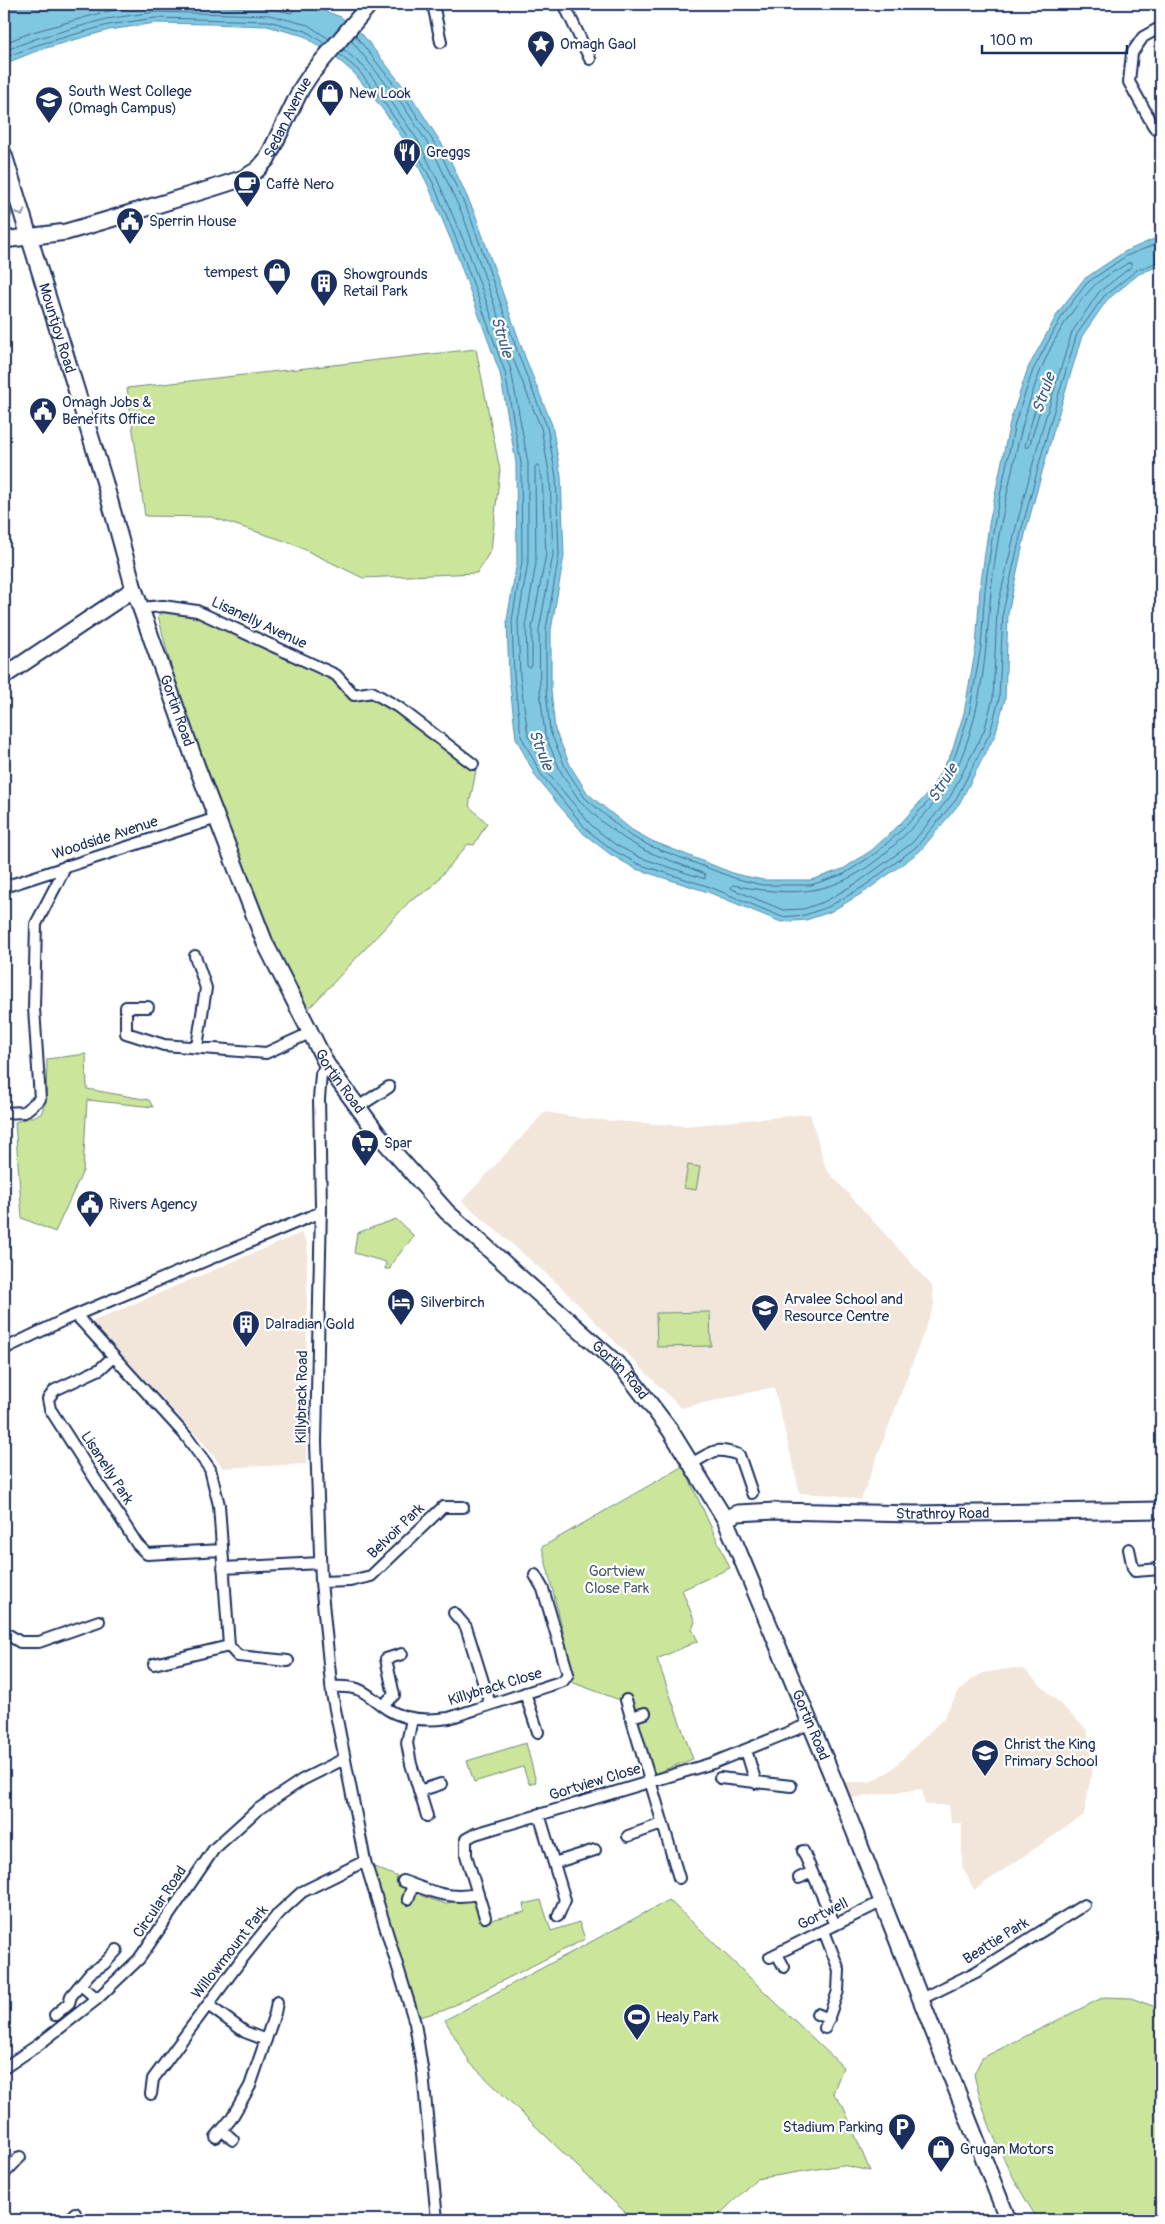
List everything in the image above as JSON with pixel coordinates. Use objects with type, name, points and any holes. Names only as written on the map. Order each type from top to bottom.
[{"type":"main road","name":"Sedan Avenue","points":[[4,240],[66,232],[244,178],[257,170],[267,159],[301,89],[316,66],[368,6]]},
{"type":"main road","name":"Mountjoy Road","points":[[4,155],[104,480],[134,589]]},
{"type":"main road","name":"Gortin Road","points":[[134,589],[217,818],[265,943],[327,1065],[377,1133],[447,1212],[625,1371],[670,1430],[725,1519],[838,1790],[1008,2220]]},
{"type":"main road","points":[[4,676],[134,589]]},
{"type":"main road","name":"Strathroy Road","points":[[725,1519],[738,1513],[776,1511],[914,1514],[1161,1510]]},
{"type":"street","points":[[432,4],[441,42]]},
{"type":"street","points":[[564,4],[590,59]]},
{"type":"street","points":[[1161,27],[1143,37],[1132,53],[1129,82],[1153,125],[1156,129],[1161,129]]},
{"type":"street","name":"Lisanelly Avenue","points":[[140,608],[163,606],[197,611],[336,675],[354,695],[372,692],[398,707],[473,764]]},
{"type":"street","name":"Woodside Avenue","points":[[4,887],[217,818]]},
{"type":"street","points":[[4,1113],[24,1112],[40,1099],[34,1008],[36,924],[66,866]]},
{"type":"street","points":[[195,956],[206,988],[197,1048]]},
{"type":"street","points":[[148,1007],[126,1007],[126,1033],[164,1045],[266,1053],[310,1033]]},
{"type":"street","name":"Killybrack Road","points":[[327,1065],[321,1074],[319,1099],[321,1212],[316,1442],[321,1582],[331,1687],[365,1860],[415,2023],[423,2074],[437,2220]]},
{"type":"street","points":[[358,1107],[389,1087]]},
{"type":"street","points":[[4,1349],[76,1315],[321,1212]]},
{"type":"street","points":[[76,1315],[113,1358],[186,1436],[210,1469],[219,1505],[229,1646],[238,1656],[288,1661]]},
{"type":"street","name":"Lisanelly Park","points":[[113,1358],[100,1369],[55,1390],[48,1399],[50,1409],[137,1544],[147,1554],[222,1550]]},
{"type":"street","points":[[691,1464],[715,1451],[723,1450],[739,1455],[752,1494]]},
{"type":"street","name":"Belvoir Park","points":[[321,1582],[350,1581],[371,1576],[443,1507],[463,1506]]},
{"type":"street","points":[[1129,1549],[1133,1568],[1136,1571],[1161,1569]]},
{"type":"street","points":[[223,1568],[320,1563]]},
{"type":"street","name":"Killybrack Close","points":[[331,1687],[348,1686],[366,1692],[388,1710],[412,1719],[430,1720],[449,1718],[563,1681],[568,1674],[544,1589],[535,1575]]},
{"type":"street","points":[[454,1612],[466,1627],[490,1704]]},
{"type":"street","points":[[4,1632],[20,1642],[39,1642],[99,1621]]},
{"type":"street","points":[[154,1664],[229,1646]]},
{"type":"street","points":[[383,1705],[394,1695],[386,1659],[402,1654]]},
{"type":"street","points":[[524,1693],[538,1732]]},
{"type":"street","points":[[626,1700],[679,1878]]},
{"type":"street","points":[[631,1717],[645,1713]]},
{"type":"street","points":[[412,1719],[408,1743],[411,1764],[427,1816]]},
{"type":"street","name":"Gortview Close","points":[[485,1917],[466,1855],[466,1840],[475,1834],[713,1763],[809,1724]]},
{"type":"street","points":[[746,1750],[756,1783]]},
{"type":"street","name":"Circular Road","points":[[4,2068],[38,2046],[97,1999],[139,1959],[214,1849],[257,1810],[302,1780],[344,1759]]},
{"type":"street","points":[[720,1778],[791,1786]]},
{"type":"street","points":[[419,1791],[441,1784]]},
{"type":"street","points":[[540,1814],[565,1900],[558,1916]]},
{"type":"street","points":[[628,1836],[662,1824]]},
{"type":"street","points":[[554,1863],[595,1850]]},
{"type":"street","points":[[803,1851],[835,1925]]},
{"type":"street","name":"Willowmount Park","points":[[151,2094],[153,2079],[278,1913],[302,1892],[365,1860]]},
{"type":"street","points":[[799,1878],[812,1872]]},
{"type":"street","points":[[408,1899],[408,1883],[444,1896],[464,1897],[478,1894]]},
{"type":"street","name":"Gortwell","points":[[784,1967],[774,1955],[882,1902]]},
{"type":"street","name":"Beattie Park","points":[[921,2000],[976,1972],[1084,1905]]},
{"type":"street","points":[[817,2014],[827,2024],[838,1990],[839,1970],[824,1930]]},
{"type":"street","points":[[55,2015],[69,2003],[72,1996],[90,1973],[104,1964],[117,1950]]},
{"type":"street","points":[[81,1985],[97,1999]]},
{"type":"street","points":[[233,2140],[219,2134],[250,2086],[277,2002]]},
{"type":"street","points":[[208,2005],[245,2032],[266,2040]]},
{"type":"street","points":[[4,2174],[20,2157]]},
{"type":"shaded area","name":"Arvalee School and Resource Centre","points":[[545,1112],[586,1119],[685,1126],[810,1114],[826,1169],[932,1286],[934,1305],[861,1500],[835,1495],[800,1493],[774,1387],[681,1408],[558,1284],[462,1201]]},
{"type":"shaded area","points":[[301,1233],[307,1243],[306,1464],[223,1468],[201,1440],[91,1322]]},
{"type":"shaded area","name":"Christ the King Primary School","points":[[1014,1668],[1025,1670],[1087,1730],[1093,1763],[1084,1815],[974,1890],[962,1866],[962,1823],[951,1823],[949,1805],[925,1805],[922,1789],[851,1798],[844,1782],[870,1782],[890,1771],[943,1719],[959,1691],[971,1680],[983,1673]]},
{"type":"green space","points":[[4,184],[12,213],[10,219],[4,220]]},
{"type":"green space","points":[[476,349],[500,470],[491,550],[477,573],[363,578],[291,543],[211,517],[145,516],[127,388]]},
{"type":"green space","points":[[167,610],[199,617],[334,680],[353,700],[372,696],[476,771],[469,806],[487,823],[474,845],[468,844],[430,889],[410,901],[302,1016],[197,767],[158,616]]},
{"type":"green space","points":[[86,1054],[87,1089],[149,1100],[153,1107],[87,1100],[83,1171],[55,1232],[22,1218],[15,1122],[41,1114],[46,1100],[47,1059]]},
{"type":"green space","points":[[688,1165],[700,1167],[696,1190],[684,1188]]},
{"type":"green space","points":[[396,1219],[414,1236],[392,1263],[390,1269],[385,1269],[386,1262],[354,1253],[357,1233]]},
{"type":"green space","points":[[710,1312],[711,1346],[657,1347],[656,1313]]},
{"type":"green space","name":"Gortview Close Park","points":[[683,1466],[730,1568],[682,1590],[695,1622],[692,1629],[698,1641],[657,1659],[693,1759],[653,1774],[638,1723],[650,1717],[648,1707],[634,1710],[632,1701],[617,1699],[571,1682],[573,1672],[542,1547]]},
{"type":"green space","points":[[526,1743],[536,1782],[529,1784],[523,1767],[474,1782],[467,1761]]},
{"type":"green space","points":[[372,1866],[398,1877],[398,1883],[401,1887],[406,1888],[402,1902],[410,1905],[412,1898],[418,1892],[422,1896],[446,1904],[471,1900],[475,1903],[482,1922],[525,1912],[523,1904],[541,1900],[551,1931],[579,1922],[585,1939],[445,2010],[416,2018]]},
{"type":"green space","name":"Healy Park","points":[[669,1900],[843,2067],[833,2093],[843,2106],[870,2171],[842,2165],[756,2179],[714,2220],[633,2220],[470,2063],[445,2020]]},
{"type":"green space","points":[[1104,1997],[1131,1998],[1161,2009],[1161,2220],[1038,2220],[1000,2150],[985,2112],[974,2074],[982,2058]]},
{"type":"water","name":"Strule","points":[[305,4],[341,17],[362,34],[413,99],[445,149],[475,214],[525,357],[552,425],[561,476],[564,556],[551,630],[551,690],[555,730],[571,767],[588,794],[632,830],[652,841],[735,874],[763,880],[811,880],[843,869],[872,850],[901,823],[929,792],[951,754],[964,713],[976,647],[980,589],[989,524],[1010,422],[1028,368],[1059,311],[1084,279],[1124,252],[1161,236],[1161,265],[1139,274],[1107,300],[1082,336],[1026,530],[1008,613],[1005,699],[995,735],[959,804],[920,851],[866,891],[830,912],[806,920],[781,922],[708,892],[636,869],[610,854],[584,834],[536,777],[516,738],[509,677],[507,620],[517,562],[516,463],[500,373],[457,255],[428,185],[407,144],[355,74],[304,36],[267,26],[155,23],[109,30],[39,50],[4,64],[4,5]]},
{"type":"place","name":"Omagh Gaol","points":[[541,68]]},
{"type":"place","name":"New Look","points":[[330,117]]},
{"type":"place","name":"South West College (Omagh Campus)","points":[[49,124]]},
{"type":"place","name":"Greggs","points":[[407,176]]},
{"type":"place","name":"Caffè Nero","points":[[247,208]]},
{"type":"place","name":"Sperrin House","points":[[130,245]]},
{"type":"place","name":"tempest","points":[[277,296]]},
{"type":"place","name":"Showgrounds Retail Park","points":[[324,307]]},
{"type":"place","name":"Omagh Jobs & Benefits Office","points":[[43,435]]},
{"type":"place","name":"Spar","points":[[365,1167]]},
{"type":"place","name":"Rivers Agency","points":[[90,1228]]},
{"type":"place","name":"Silverbirch","points":[[401,1326]]},
{"type":"place","name":"Arvalee School and Resource Centre","points":[[765,1332]]},
{"type":"place","name":"Dalradian Gold","points":[[246,1348]]},
{"type":"place","name":"Christ the King Primary School","points":[[985,1777]]},
{"type":"place","name":"Healy Park","points":[[637,2041]]},
{"type":"place","name":"Stadium Parking","points":[[902,2151]]},
{"type":"place","name":"Grugan Motors","points":[[941,2173]]}]
